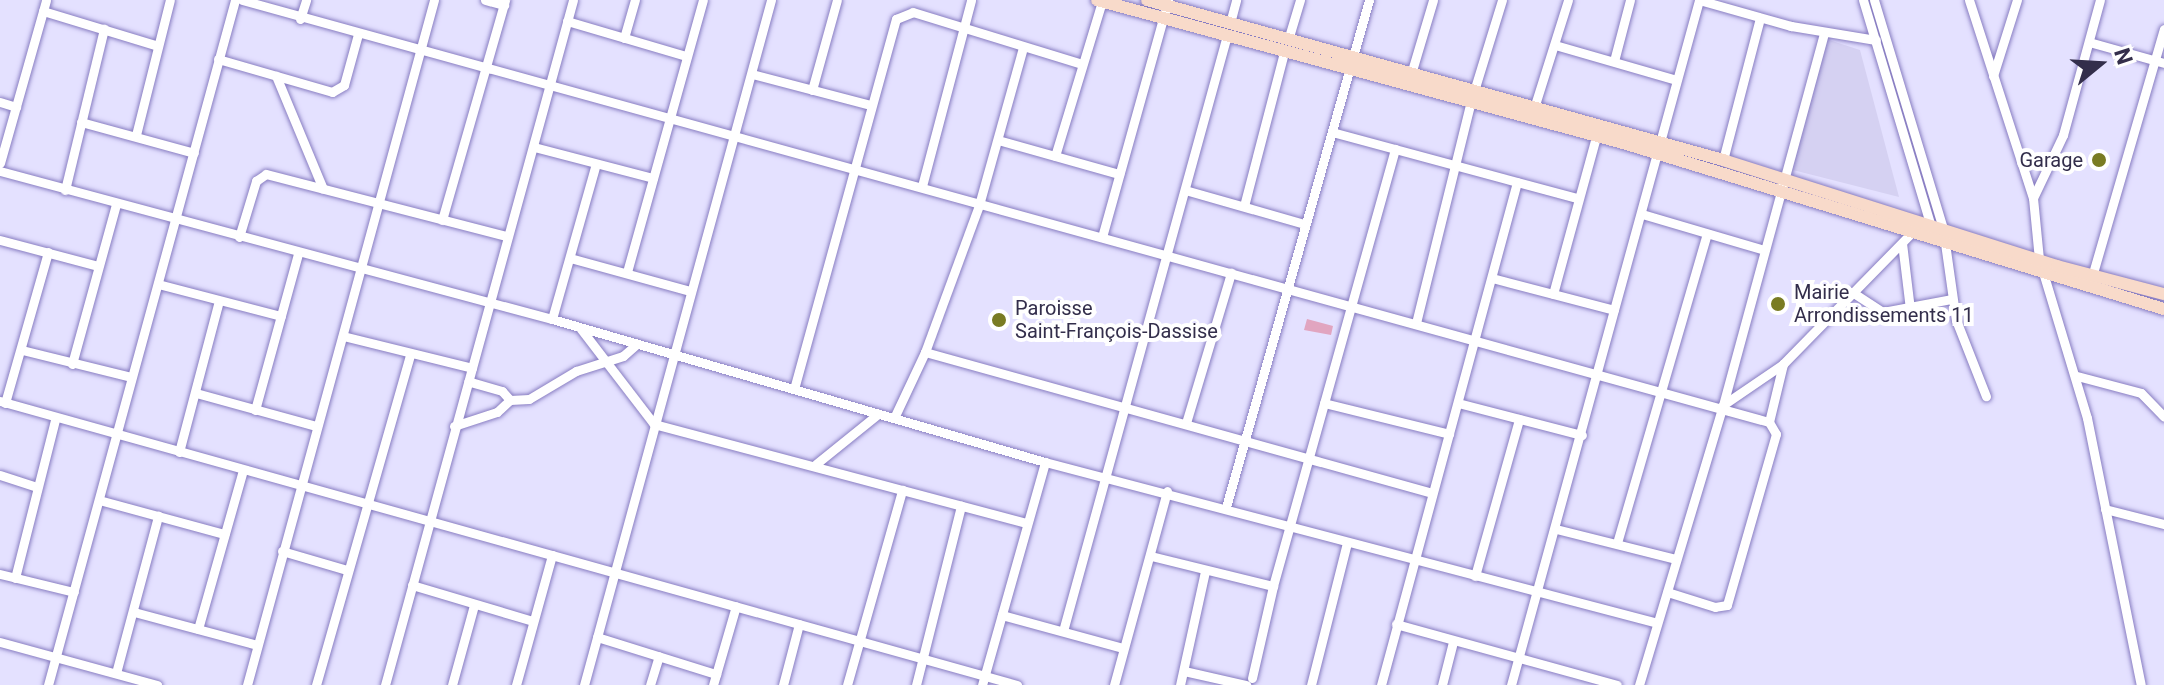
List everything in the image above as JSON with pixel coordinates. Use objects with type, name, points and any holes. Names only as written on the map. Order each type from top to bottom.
[{"type":"main road","points":[[1147,0],[1167,3],[1229,29],[1472,97],[1596,137],[1723,160],[1782,186],[1914,230],[1938,232],[2043,275],[2164,309]]},
{"type":"main road","points":[[1100,1],[1163,19],[1229,29]]},
{"type":"main road","points":[[1350,64],[1411,74],[1472,97],[1534,108],[1938,232],[2164,292]]},
{"type":"street","points":[[0,163],[46,0]]},
{"type":"street","points":[[136,135],[170,0]]},
{"type":"street","points":[[48,685],[235,0]]},
{"type":"street","points":[[242,0],[300,19],[486,66],[922,186],[979,205],[1287,286],[1597,374],[1723,405],[1769,422],[1776,434],[1727,605],[1715,607],[1667,592]]},
{"type":"street","points":[[300,19],[306,0]]},
{"type":"street","points":[[247,685],[434,0]]},
{"type":"street","points":[[442,220],[504,2],[485,0]]},
{"type":"street","points":[[385,685],[573,0]]},
{"type":"street","points":[[624,38],[635,0]]},
{"type":"street","points":[[627,272],[703,0]]},
{"type":"street","points":[[584,685],[671,353],[735,136],[771,0]]},
{"type":"street","points":[[812,90],[837,0]]},
{"type":"street","points":[[922,186],[971,0]]},
{"type":"street","points":[[1063,631],[1236,0]]},
{"type":"street","points":[[1244,206],[1300,0]]},
{"type":"street","points":[[1226,507],[1369,0]]},
{"type":"street","points":[[1411,74],[1433,0]]},
{"type":"street","points":[[1416,323],[1472,97],[1502,0]]},
{"type":"street","points":[[1534,108],[1568,0]]},
{"type":"street","points":[[1614,61],[1630,0]]},
{"type":"street","points":[[1511,685],[1699,0],[1760,18],[1876,40]]},
{"type":"street","points":[[1863,0],[1938,232]]},
{"type":"street","points":[[1874,0],[1938,232],[1951,299],[1986,396]]},
{"type":"street","points":[[1969,0],[2033,198],[2039,259],[2077,376],[2141,685]]},
{"type":"street","points":[[1993,76],[2017,0]]},
{"type":"street","points":[[2033,198],[2063,135],[2100,0]]},
{"type":"street","points":[[1055,156],[1100,1]]},
{"type":"street","points":[[1102,237],[1167,3]]},
{"type":"street","points":[[43,11],[158,46]]},
{"type":"street","points":[[794,389],[892,27],[901,14],[913,12],[1082,64]]},
{"type":"street","points":[[1723,160],[1760,18]]},
{"type":"street","points":[[567,21],[686,56]]},
{"type":"street","points":[[65,190],[104,29]]},
{"type":"street","points":[[2093,273],[2159,61],[2164,29]]},
{"type":"street","points":[[1639,685],[1654,622],[1667,592],[1723,405],[1824,32]]},
{"type":"street","points":[[218,59],[337,91],[358,34]]},
{"type":"street","points":[[2089,42],[2159,61]]},
{"type":"street","points":[[1555,45],[1676,80]]},
{"type":"street","points":[[894,418],[925,352],[979,205],[1023,47]]},
{"type":"street","points":[[752,74],[870,105]]},
{"type":"street","points":[[276,76],[323,189]]},
{"type":"street","points":[[0,102],[16,107]]},
{"type":"street","points":[[81,122],[194,153]]},
{"type":"street","points":[[1332,132],[1576,198]]},
{"type":"street","points":[[1553,294],[1576,198],[1596,137]]},
{"type":"street","points":[[998,140],[1119,174]]},
{"type":"street","points":[[534,147],[653,178]]},
{"type":"street","points":[[1184,671],[1249,682],[1395,149]]},
{"type":"street","points":[[552,319],[596,164]]},
{"type":"street","points":[[0,171],[298,254],[552,319],[1045,462],[1167,491],[1347,543],[1654,622]]},
{"type":"street","points":[[239,237],[263,175],[506,236]]},
{"type":"street","points":[[1381,685],[1412,559],[1458,403],[1517,182]]},
{"type":"street","points":[[1185,190],[1304,224]]},
{"type":"street","points":[[72,364],[116,204]]},
{"type":"street","points":[[1642,214],[1764,250]]},
{"type":"street","points":[[1723,405],[1783,364],[1914,230]]},
{"type":"street","points":[[1617,543],[1707,234]]},
{"type":"street","points":[[0,240],[98,266]]},
{"type":"street","points":[[1902,243],[1910,309]]},
{"type":"street","points":[[48,252],[22,350],[2,402],[55,420],[861,639],[924,657],[983,681],[1017,685]]},
{"type":"street","points":[[255,410],[298,254]]},
{"type":"street","points":[[570,258],[690,291]]},
{"type":"street","points":[[1186,423],[1231,273]]},
{"type":"street","points":[[1492,278],[1614,310]]},
{"type":"street","points":[[158,284],[281,316]]},
{"type":"street","points":[[1852,292],[1883,312],[1951,299]]},
{"type":"street","points":[[179,452],[219,301]]},
{"type":"street","points":[[581,329],[601,361],[654,424],[816,464],[1027,523]]},
{"type":"street","points":[[343,336],[472,368]]},
{"type":"street","points":[[454,426],[497,412],[510,400],[529,399],[601,361],[623,356],[637,344]]},
{"type":"street","points":[[22,350],[131,377]]},
{"type":"street","points":[[925,352],[1432,493]]},
{"type":"street","points":[[316,685],[410,354]]},
{"type":"street","points":[[1769,422],[1783,364]]},
{"type":"street","points":[[2077,376],[2141,393],[2164,417]]},
{"type":"street","points":[[468,381],[502,391],[510,400]]},
{"type":"street","points":[[196,393],[316,426]]},
{"type":"street","points":[[1324,403],[1449,434]]},
{"type":"street","points":[[1458,403],[1582,435]]},
{"type":"street","points":[[816,464],[878,414]]},
{"type":"street","points":[[1475,576],[1519,419]]},
{"type":"street","points":[[15,578],[55,420]]},
{"type":"street","points":[[983,681],[1045,462]]},
{"type":"street","points":[[198,629],[243,470]]},
{"type":"street","points":[[0,475],[36,487]]},
{"type":"street","points":[[847,685],[902,490]]},
{"type":"street","points":[[1114,685],[1167,491]]},
{"type":"street","points":[[99,500],[224,534]]},
{"type":"street","points":[[916,685],[961,506]]},
{"type":"street","points":[[2105,509],[2164,524]]},
{"type":"street","points":[[116,673],[158,516]]},
{"type":"street","points":[[1556,529],[1675,559]]},
{"type":"street","points":[[1311,685],[1347,543]]},
{"type":"street","points":[[282,551],[347,570]]},
{"type":"street","points":[[516,685],[552,555]]},
{"type":"street","points":[[1151,556],[1273,586]]},
{"type":"street","points":[[1180,685],[1205,571]]},
{"type":"street","points":[[0,574],[74,592]]},
{"type":"street","points":[[412,585],[533,621]]},
{"type":"street","points":[[452,685],[474,605]]},
{"type":"street","points":[[713,685],[736,606]]},
{"type":"street","points":[[134,612],[257,645]]},
{"type":"street","points":[[1002,615],[1123,648]]},
{"type":"street","points":[[783,685],[799,624]]},
{"type":"street","points":[[1396,624],[1518,658],[1581,681],[1617,685]]},
{"type":"street","points":[[597,637],[716,674]]},
{"type":"street","points":[[0,642],[157,685]]},
{"type":"street","points":[[1442,685],[1453,642]]},
{"type":"street","points":[[650,685],[659,656]]},
{"type":"shaded area","points":[[1826,39],[1860,50],[1899,197],[1789,169]]},
{"type":"shaded area","points":[[1307,319],[1333,326],[1331,335],[1304,330]]},
{"type":"place","name":"Garage","points":[[2099,160]]},
{"type":"place","name":"Mairie Arrondissements 11","points":[[1778,304]]},
{"type":"place","name":"Paroisse Saint-François-Dassise","points":[[999,320]]}]
